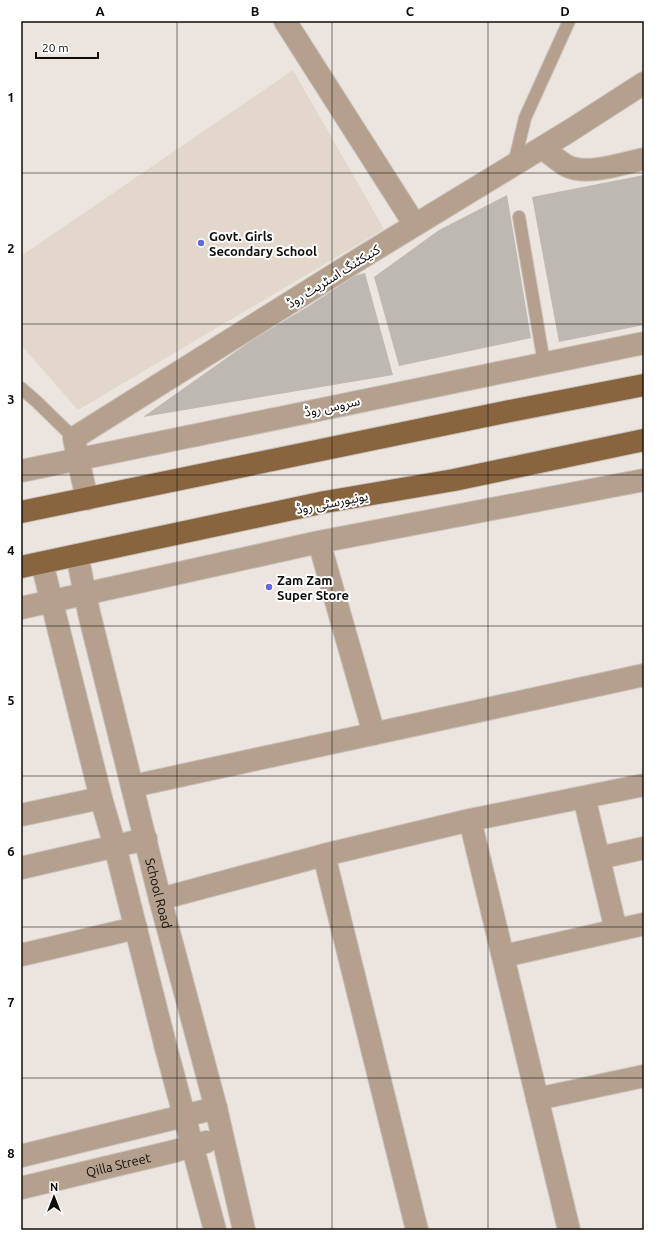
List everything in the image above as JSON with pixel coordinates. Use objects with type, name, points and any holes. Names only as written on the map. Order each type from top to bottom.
[{"type":"main road","points":[[21,512],[505,412],[644,385]]},
{"type":"main road","name":"یونیورسٹی روڈ","points":[[21,567],[325,502],[454,480],[644,440]]},
{"type":"street","points":[[285,21],[415,225]]},
{"type":"street","name":"کنیکٹنگ اسٹریٹ روڈ","points":[[76,449],[415,225],[644,84]]},
{"type":"street","points":[[542,148],[568,166],[582,170],[591,170],[644,159]]},
{"type":"street","name":"سروس روڈ","points":[[21,471],[76,449],[544,363],[644,343]]},
{"type":"street","points":[[76,449],[87,499]]},
{"type":"street","points":[[21,608],[319,542],[644,480]]},
{"type":"street","points":[[319,542],[374,734]]},
{"type":"street","name":"School Road","points":[[77,555],[85,594],[160,900],[216,1108],[244,1230]]},
{"type":"street","points":[[42,563],[101,798],[115,846],[184,1116],[215,1230]]},
{"type":"street","points":[[133,786],[644,675]]},
{"type":"street","points":[[160,900],[324,855],[470,820],[644,785]]},
{"type":"street","points":[[584,797],[616,930]]},
{"type":"street","points":[[21,815],[101,798]]},
{"type":"street","points":[[470,820],[569,1230]]},
{"type":"street","points":[[21,868],[146,840]]},
{"type":"street","points":[[599,858],[644,848]]},
{"type":"street","points":[[324,855],[417,1230]]},
{"type":"street","points":[[504,956],[644,924]]},
{"type":"street","points":[[21,955],[136,928]]},
{"type":"street","points":[[537,1100],[644,1076]]},
{"type":"street","points":[[21,1156],[216,1108]]},
{"type":"street","name":"Qilla Street","points":[[21,1188],[175,1151],[222,1138]]},
{"type":"lane","points":[[514,164],[526,118],[569,21]]},
{"type":"lane","points":[[519,216],[544,363]]},
{"type":"lane","points":[[21,388],[37,402],[76,449]]},
{"type":"shaded area","name":"Govt. Girls Secondary School","points":[[293,70],[384,229],[78,410],[21,345],[21,256]]},
{"type":"building","points":[[644,175],[644,325],[559,342],[532,197]]},
{"type":"building","points":[[507,195],[531,338],[399,366],[374,277],[439,230]]},
{"type":"building","points":[[365,273],[393,375],[143,417],[252,340],[309,306],[354,276]]},
{"type":"place","name":"Govt. Girls Secondary School","points":[[201,243]]},
{"type":"place","name":"Zam Zam Super Store","points":[[269,587]]}]
